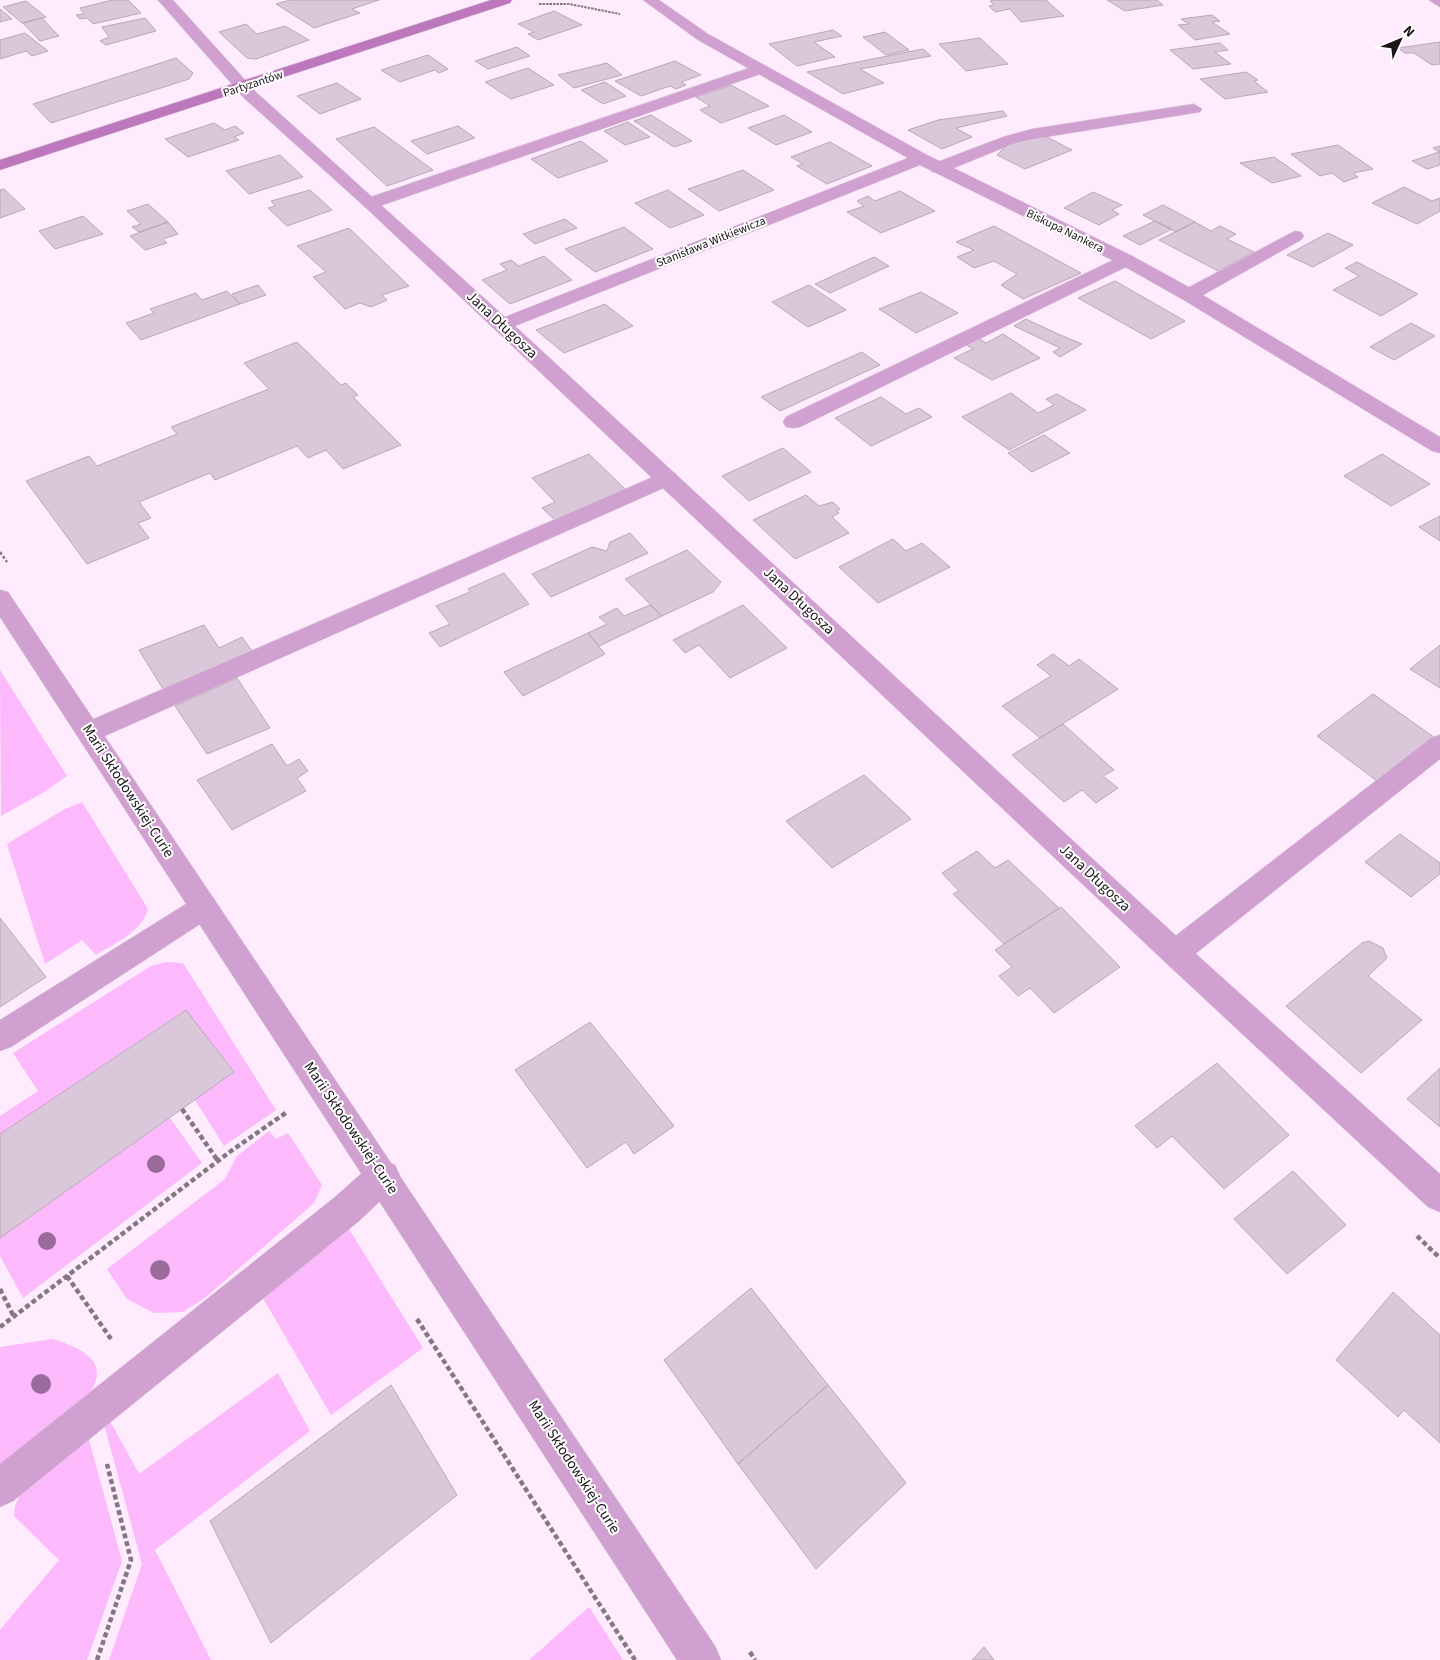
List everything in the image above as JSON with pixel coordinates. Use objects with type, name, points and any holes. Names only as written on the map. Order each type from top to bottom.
[{"type":"street","name":"Jana Długosza","points":[[165,0],[242,87],[371,203],[1175,953],[1440,1196]]},
{"type":"street","name":"Partyzantów","points":[[0,165],[505,0]]},
{"type":"street","points":[[666,0],[680,22]]},
{"type":"street","points":[[1436,0],[1440,2]]},
{"type":"street","name":"Biskupa Nankera","points":[[644,2],[760,70],[921,159],[1126,260],[1189,295],[1440,446]]},
{"type":"street","points":[[371,203],[760,70]]},
{"type":"street","points":[[938,168],[1009,140],[1032,134],[1194,109]]},
{"type":"street","name":"Stanisława Witkiewicza","points":[[502,325],[921,159]]},
{"type":"street","points":[[1189,295],[1295,236]]},
{"type":"street","points":[[792,422],[1126,260]]},
{"type":"street","points":[[89,732],[667,478]]},
{"type":"street","name":"Marii Skłodowskiej-Curie","points":[[0,598],[383,1176],[700,1660]]},
{"type":"street","points":[[1175,953],[1440,745]]},
{"type":"street","points":[[0,1037],[204,907]]},
{"type":"street","points":[[0,1488],[347,1209],[383,1176]]},
{"type":"path","points":[[182,1109],[218,1161]]},
{"type":"path","points":[[0,1327],[218,1161],[287,1112]]},
{"type":"path","points":[[67,1276],[137,1378]]},
{"type":"path","points":[[0,1289],[14,1316]]},
{"type":"path","points":[[94,1412],[131,1560],[97,1660]]},
{"type":"shaded area","points":[[0,670],[67,776],[44,792],[1,816]]},
{"type":"shaded area","points":[[82,802],[148,909],[145,917],[134,931],[96,955],[82,940],[45,964],[7,844],[63,810]]},
{"type":"shaded area","points":[[166,962],[183,963],[276,1110],[224,1146],[195,1100],[234,1071],[185,1010],[0,1134],[0,1116],[38,1091],[13,1053],[151,966]]},
{"type":"shaded area","points":[[170,1118],[202,1163],[23,1298],[0,1256],[0,1238]]},
{"type":"shaded area","points":[[269,1131],[276,1139],[288,1133],[322,1185],[314,1203],[206,1297],[183,1312],[154,1313],[127,1299],[107,1269],[225,1179],[237,1156]]},
{"type":"shaded area","points":[[347,1226],[423,1348],[331,1415],[260,1293]]},
{"type":"shaded area","points":[[53,1339],[75,1347],[91,1359],[96,1366],[97,1375],[94,1385],[87,1397],[0,1468],[0,1347]]},
{"type":"shaded area","points":[[278,1373],[310,1431],[155,1550],[211,1660],[109,1660],[142,1564],[104,1424],[109,1419],[139,1474]]},
{"type":"shaded area","points":[[88,1436],[122,1561],[87,1660],[0,1660],[0,1630],[59,1560],[14,1516],[15,1506],[20,1494]]},
{"type":"shaded area","points":[[589,1607],[623,1660],[529,1660]]},
{"type":"building","points":[[112,0],[128,0],[141,13],[93,24],[87,18],[80,19],[76,15],[84,14],[80,8]]},
{"type":"building","points":[[290,0],[379,0],[352,9],[360,13],[314,28],[276,4]]},
{"type":"building","points":[[994,0],[1046,0],[1064,16],[1021,22],[1010,9],[995,12],[989,6],[994,5],[990,1]]},
{"type":"building","points":[[1107,0],[1157,0],[1163,5],[1125,11]]},
{"type":"building","points":[[26,1],[46,17],[22,23],[3,7]]},
{"type":"building","points":[[0,9],[12,19],[0,22]]},
{"type":"building","points":[[554,11],[582,25],[538,40],[528,34],[534,32],[518,24]]},
{"type":"building","points":[[1212,15],[1220,21],[1212,22],[1230,34],[1195,40],[1178,25],[1189,24],[1181,19]]},
{"type":"building","points":[[42,18],[59,36],[40,41],[23,23]]},
{"type":"building","points":[[145,18],[156,31],[106,45],[100,41],[109,37],[102,27]]},
{"type":"building","points":[[246,24],[257,34],[285,26],[309,40],[256,59],[247,58],[219,32]]},
{"type":"building","points":[[833,30],[842,36],[814,42],[835,57],[797,66],[769,44]]},
{"type":"building","points":[[885,32],[909,50],[886,55],[863,37]]},
{"type":"building","points":[[25,33],[48,51],[32,56],[26,51],[0,59],[0,40]]},
{"type":"building","points":[[980,38],[1008,64],[966,71],[939,44]]},
{"type":"building","points":[[1440,42],[1440,64],[1432,65],[1414,53],[1405,53],[1398,48]]},
{"type":"building","points":[[1220,43],[1228,50],[1215,52],[1231,64],[1193,69],[1170,50]]},
{"type":"building","points":[[517,47],[530,56],[488,69],[475,61]]},
{"type":"building","points":[[923,49],[931,56],[860,69],[884,83],[843,94],[807,72]]},
{"type":"building","points":[[428,55],[448,69],[439,73],[435,70],[400,82],[381,70]]},
{"type":"building","points":[[176,58],[193,73],[189,79],[51,123],[33,104]]},
{"type":"building","points":[[675,61],[701,75],[681,82],[686,85],[676,89],[670,86],[641,96],[615,81]]},
{"type":"building","points":[[607,63],[622,75],[574,88],[558,75]]},
{"type":"building","points":[[528,68],[554,85],[511,99],[485,82]]},
{"type":"building","points":[[1246,72],[1258,80],[1254,81],[1268,92],[1225,99],[1200,79]]},
{"type":"building","points":[[605,82],[626,96],[603,104],[581,90]]},
{"type":"building","points":[[337,83],[361,99],[320,114],[297,96]]},
{"type":"building","points":[[731,85],[769,106],[721,123],[700,110],[710,106],[696,97]]},
{"type":"building","points":[[1003,111],[1007,116],[956,128],[972,137],[942,149],[908,130],[938,120]]},
{"type":"building","points":[[651,115],[692,141],[674,147],[634,121]]},
{"type":"building","points":[[784,115],[812,132],[776,145],[748,128]]},
{"type":"building","points":[[628,122],[650,137],[625,145],[604,131]]},
{"type":"building","points":[[214,123],[225,130],[235,126],[244,133],[234,137],[239,140],[188,157],[165,139]]},
{"type":"building","points":[[458,126],[475,138],[427,154],[411,141]]},
{"type":"building","points":[[374,127],[433,170],[387,186],[336,139]]},
{"type":"building","points":[[1035,135],[1043,135],[1072,150],[1025,169],[997,155],[1006,146]]},
{"type":"building","points":[[581,141],[608,161],[558,178],[531,159]]},
{"type":"building","points":[[830,142],[872,166],[827,184],[797,166],[803,164],[791,157]]},
{"type":"building","points":[[1338,145],[1373,169],[1353,173],[1358,177],[1344,182],[1332,173],[1320,176],[1291,154]]},
{"type":"building","points":[[1440,146],[1440,165],[1427,169],[1412,161],[1439,152],[1433,148]]},
{"type":"building","points":[[280,155],[303,177],[249,194],[226,171]]},
{"type":"building","points":[[1274,157],[1301,176],[1272,183],[1240,163]]},
{"type":"building","points":[[743,170],[774,190],[719,211],[688,189]]},
{"type":"building","points":[[1404,187],[1432,201],[1440,198],[1440,211],[1417,224],[1372,203]]},
{"type":"building","points":[[4,189],[25,209],[0,218],[0,190]]},
{"type":"building","points":[[310,190],[332,210],[287,226],[268,208],[275,206],[271,201]]},
{"type":"building","points":[[668,190],[704,215],[670,228],[635,203]]},
{"type":"building","points":[[900,191],[935,211],[881,233],[847,212],[864,206],[857,201],[868,196],[875,201]]},
{"type":"building","points":[[1093,192],[1122,205],[1112,210],[1119,214],[1099,225],[1064,208]]},
{"type":"building","points":[[148,204],[168,222],[139,232],[132,227],[141,224],[127,211]]},
{"type":"building","points":[[1163,205],[1195,222],[1176,232],[1143,215]]},
{"type":"building","points":[[83,216],[103,234],[55,249],[39,231]]},
{"type":"building","points":[[565,219],[577,228],[535,244],[523,234]]},
{"type":"building","points":[[1155,221],[1172,229],[1140,245],[1123,236]]},
{"type":"building","points":[[168,222],[178,234],[163,239],[167,243],[145,250],[130,236]]},
{"type":"building","points":[[1195,222],[1211,231],[1220,226],[1236,234],[1227,239],[1254,252],[1218,271],[1159,240]]},
{"type":"building","points":[[994,226],[1081,273],[1023,299],[1001,285],[1017,274],[994,261],[974,268],[957,257],[974,250],[956,242]]},
{"type":"building","points":[[624,227],[653,249],[595,272],[565,249]]},
{"type":"building","points":[[349,228],[409,286],[382,295],[387,300],[371,307],[360,303],[345,309],[313,277],[326,272],[297,246]]},
{"type":"building","points":[[1328,233],[1353,245],[1313,267],[1287,255]]},
{"type":"building","points":[[544,256],[572,280],[510,304],[482,280],[507,270],[500,264],[511,260],[519,266]]},
{"type":"building","points":[[874,257],[889,266],[830,293],[815,284]]},
{"type":"building","points":[[1357,262],[1418,294],[1381,316],[1333,290],[1359,276],[1345,268]]},
{"type":"building","points":[[1115,281],[1185,321],[1151,339],[1078,298]]},
{"type":"building","points":[[258,285],[266,295],[240,304],[232,294]]},
{"type":"building","points":[[809,285],[846,310],[808,327],[772,302]]},
{"type":"building","points":[[227,291],[240,304],[141,340],[126,323],[154,313],[150,309],[196,293],[202,300]]},
{"type":"building","points":[[921,292],[958,313],[916,333],[879,309]]},
{"type":"building","points":[[605,304],[633,326],[564,353],[536,330]]},
{"type":"building","points":[[1026,319],[1082,344],[1060,357],[1053,352],[1060,348],[1014,326]]},
{"type":"building","points":[[1411,323],[1435,336],[1394,360],[1370,347]]},
{"type":"building","points":[[1003,334],[1040,358],[992,380],[954,358],[973,349],[965,344],[978,338],[986,343]]},
{"type":"building","points":[[297,342],[341,385],[346,383],[358,395],[353,397],[401,445],[343,469],[326,450],[308,458],[297,446],[215,480],[210,473],[139,502],[151,518],[138,523],[149,538],[87,564],[26,481],[89,456],[97,466],[177,434],[171,427],[269,389],[244,363]]},
{"type":"building","points":[[862,352],[880,365],[780,411],[761,397]]},
{"type":"building","points":[[1011,393],[1038,413],[1054,405],[1046,399],[1057,394],[1086,410],[1009,450],[962,417]]},
{"type":"building","points":[[881,397],[906,414],[919,408],[932,417],[871,446],[835,418]]},
{"type":"building","points":[[1044,435],[1070,453],[1032,472],[1008,453]]},
{"type":"building","points":[[783,448],[811,472],[749,501],[722,476]]},
{"type":"building","points":[[589,454],[625,489],[555,520],[542,508],[555,502],[532,478]]},
{"type":"building","points":[[1382,454],[1430,484],[1391,506],[1344,476]]},
{"type":"building","points":[[806,495],[819,506],[833,502],[840,509],[836,511],[839,513],[832,517],[849,533],[795,559],[753,520]]},
{"type":"building","points":[[1440,516],[1440,541],[1419,527]]},
{"type":"building","points":[[630,533],[648,553],[551,597],[532,574],[592,547],[607,551],[610,542]]},
{"type":"building","points":[[893,539],[906,551],[922,543],[950,567],[878,603],[839,567]]},
{"type":"building","points":[[687,550],[721,582],[713,592],[662,616],[625,579]]},
{"type":"building","points":[[504,573],[529,604],[440,647],[429,633],[450,624],[436,606],[470,592],[468,589]]},
{"type":"building","points":[[650,605],[662,616],[599,646],[588,633],[607,624],[599,617],[617,608],[624,616]]},
{"type":"building","points":[[743,605],[787,648],[730,678],[699,645],[685,653],[673,640]]},
{"type":"building","points":[[204,625],[219,648],[242,637],[252,651],[163,689],[139,650]]},
{"type":"building","points":[[588,633],[605,654],[523,696],[504,672]]},
{"type":"building","points":[[1440,645],[1440,688],[1410,669]]},
{"type":"building","points":[[1053,654],[1069,666],[1079,659],[1118,689],[1040,738],[1002,706],[1051,676],[1037,665]]},
{"type":"building","points":[[237,678],[270,728],[207,754],[175,706]]},
{"type":"building","points":[[1373,694],[1435,738],[1377,781],[1317,736]]},
{"type":"building","points":[[1063,724],[1114,770],[1103,776],[1118,788],[1096,803],[1082,790],[1064,802],[1012,755]]},
{"type":"building","points":[[272,744],[287,766],[299,759],[308,771],[297,778],[306,791],[232,830],[197,780]]},
{"type":"building","points":[[864,775],[911,819],[832,868],[786,821]]},
{"type":"building","points":[[1400,834],[1440,863],[1440,874],[1411,897],[1365,862]]},
{"type":"building","points":[[977,851],[995,868],[1008,860],[1059,908],[1004,944],[953,894],[959,891],[942,873]]},
{"type":"building","points":[[1061,907],[1120,967],[1054,1013],[1030,988],[1018,996],[999,976],[1012,967],[995,950]]},
{"type":"building","points":[[0,918],[46,977],[0,1007]]},
{"type":"building","points":[[1369,941],[1383,948],[1387,958],[1368,976],[1422,1020],[1361,1073],[1286,1006],[1362,943]]},
{"type":"building","points":[[186,1010],[234,1072],[0,1238],[0,1134]]},
{"type":"building","points":[[590,1022],[674,1126],[634,1154],[626,1142],[587,1168],[515,1070]]},
{"type":"building","points":[[1217,1063],[1289,1135],[1224,1189],[1172,1136],[1157,1148],[1135,1126]]},
{"type":"building","points":[[1440,1068],[1440,1127],[1407,1099]]},
{"type":"building","points":[[1293,1171],[1346,1225],[1287,1274],[1234,1219]]},
{"type":"building","points":[[751,1288],[828,1385],[738,1464],[664,1360]]},
{"type":"building","points":[[1393,1292],[1440,1335],[1440,1443],[1404,1410],[1398,1417],[1336,1360]]},
{"type":"building","points":[[391,1385],[457,1495],[271,1643],[210,1521]]},
{"type":"building","points":[[828,1385],[906,1483],[816,1569],[738,1464]]},
{"type":"building","points":[[984,1647],[994,1660],[972,1660]]}]
